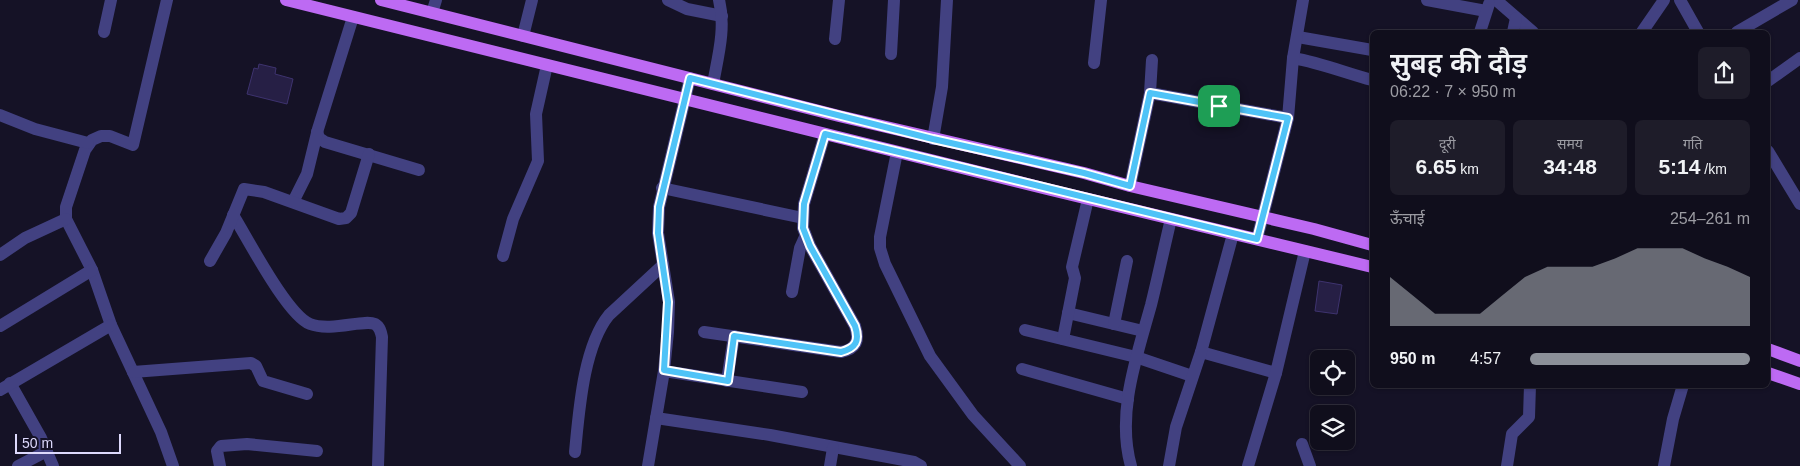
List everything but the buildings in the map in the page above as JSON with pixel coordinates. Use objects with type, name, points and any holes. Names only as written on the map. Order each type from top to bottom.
[{"type":"main road","points":[[286,0],[1088,199],[1370,267]]},
{"type":"main road","points":[[381,0],[933,139],[1084,173],[1370,244]]},
{"type":"main road","points":[[1770,350],[1800,361]]},
{"type":"main road","points":[[1770,374],[1800,384]]},
{"type":"street","points":[[104,32],[111,0]]},
{"type":"street","points":[[167,0],[133,145],[110,136],[95,137],[88,143],[66,207],[66,219],[92,270],[111,325],[161,432],[173,466]]},
{"type":"street","points":[[432,13],[436,0]]},
{"type":"street","points":[[523,36],[532,0]]},
{"type":"street","points":[[668,0],[688,8],[722,16]]},
{"type":"street","points":[[713,84],[722,35],[722,16],[719,0]]},
{"type":"street","points":[[835,39],[839,0]]},
{"type":"street","points":[[891,54],[894,0]]},
{"type":"street","points":[[933,139],[942,87],[946,0]]},
{"type":"street","points":[[1094,63],[1101,0]]},
{"type":"street","points":[[1427,0],[1488,6],[1481,30]]},
{"type":"street","points":[[1496,0],[1531,30]]},
{"type":"street","points":[[1643,30],[1664,0]]},
{"type":"street","points":[[1680,0],[1697,30]]},
{"type":"street","points":[[1740,30],[1792,0]]},
{"type":"street","points":[[1257,239],[1288,118],[1293,58],[1298,37],[1301,1]]},
{"type":"street","points":[[293,202],[307,174],[317,132],[352,17]]},
{"type":"street","points":[[1513,30],[1516,18]]},
{"type":"street","points":[[1298,37],[1370,50]]},
{"type":"street","points":[[1293,58],[1316,62],[1370,79]]},
{"type":"street","points":[[1770,80],[1800,58]]},
{"type":"street","points":[[1130,186],[1150,93],[1152,60]]},
{"type":"street","points":[[502,256],[513,219],[538,161],[536,114],[546,65]]},
{"type":"street","points":[[648,466],[664,370],[668,302],[658,233],[658,218],[662,188],[690,78]]},
{"type":"street","points":[[1150,93],[1288,118]]},
{"type":"street","points":[[0,116],[35,129],[88,143]]},
{"type":"street","points":[[317,132],[319,138],[325,142],[419,170]]},
{"type":"street","points":[[704,332],[841,352],[852,349],[854,346],[858,338],[855,326],[805,237],[802,218],[804,204],[825,134]]},
{"type":"street","points":[[897,152],[880,237],[880,248],[885,264],[930,356],[973,415],[1020,466]]},
{"type":"street","points":[[210,261],[226,233],[244,189],[264,192],[339,219],[346,218],[351,212],[369,154]]},
{"type":"street","points":[[1770,154],[1800,204]]},
{"type":"street","points":[[662,188],[802,218]]},
{"type":"street","points":[[1063,339],[1075,278],[1072,267],[1088,199]]},
{"type":"street","points":[[233,215],[288,305],[302,319],[310,324],[320,326],[329,327],[369,323],[376,324],[380,329],[382,337],[378,466]]},
{"type":"street","points":[[0,255],[25,238],[66,219]]},
{"type":"street","points":[[1131,466],[1126,443],[1128,399],[1142,331],[1171,219]]},
{"type":"street","points":[[1169,466],[1176,427],[1201,352],[1233,234]]},
{"type":"street","points":[[792,292],[800,248],[805,237]]},
{"type":"street","points":[[1250,465],[1276,373],[1305,251]]},
{"type":"street","points":[[1114,324],[1127,261]]},
{"type":"street","points":[[575,452],[581,392],[588,365],[603,323],[609,315],[663,266]]},
{"type":"street","points":[[0,326],[92,270]]},
{"type":"street","points":[[1068,313],[1142,331]]},
{"type":"street","points":[[53,466],[47,451],[4,386],[111,325]]},
{"type":"street","points":[[1025,330],[1136,357],[1192,376]]},
{"type":"street","points":[[728,381],[734,336]]},
{"type":"street","points":[[1201,352],[1276,373]]},
{"type":"street","points":[[134,372],[252,363],[256,366],[263,381],[307,394]]},
{"type":"street","points":[[1022,369],[1128,399]]},
{"type":"street","points":[[664,370],[802,392]]},
{"type":"street","points":[[1507,466],[1512,434],[1529,417],[1530,388]]},
{"type":"street","points":[[1664,466],[1673,419],[1682,388]]},
{"type":"street","points":[[656,418],[770,435],[914,462],[921,466]]},
{"type":"street","points":[[220,466],[217,451],[222,446],[248,444],[317,451]]},
{"type":"street","points":[[1302,444],[1310,466]]},
{"type":"street","points":[[830,466],[833,448]]},
{"type":"street","points":[[18,466],[47,451]]},
{"type":"route","points":[[690,78],[933,139],[1084,173],[1130,186],[1150,93],[1219,106],[1288,118],[1257,239],[825,134],[804,204],[803,228],[805,237],[855,326],[858,333],[857,343],[852,349],[841,352],[734,336],[728,381],[664,370],[668,332],[668,302],[667,283],[658,233],[658,218],[662,188],[690,78]]}]
